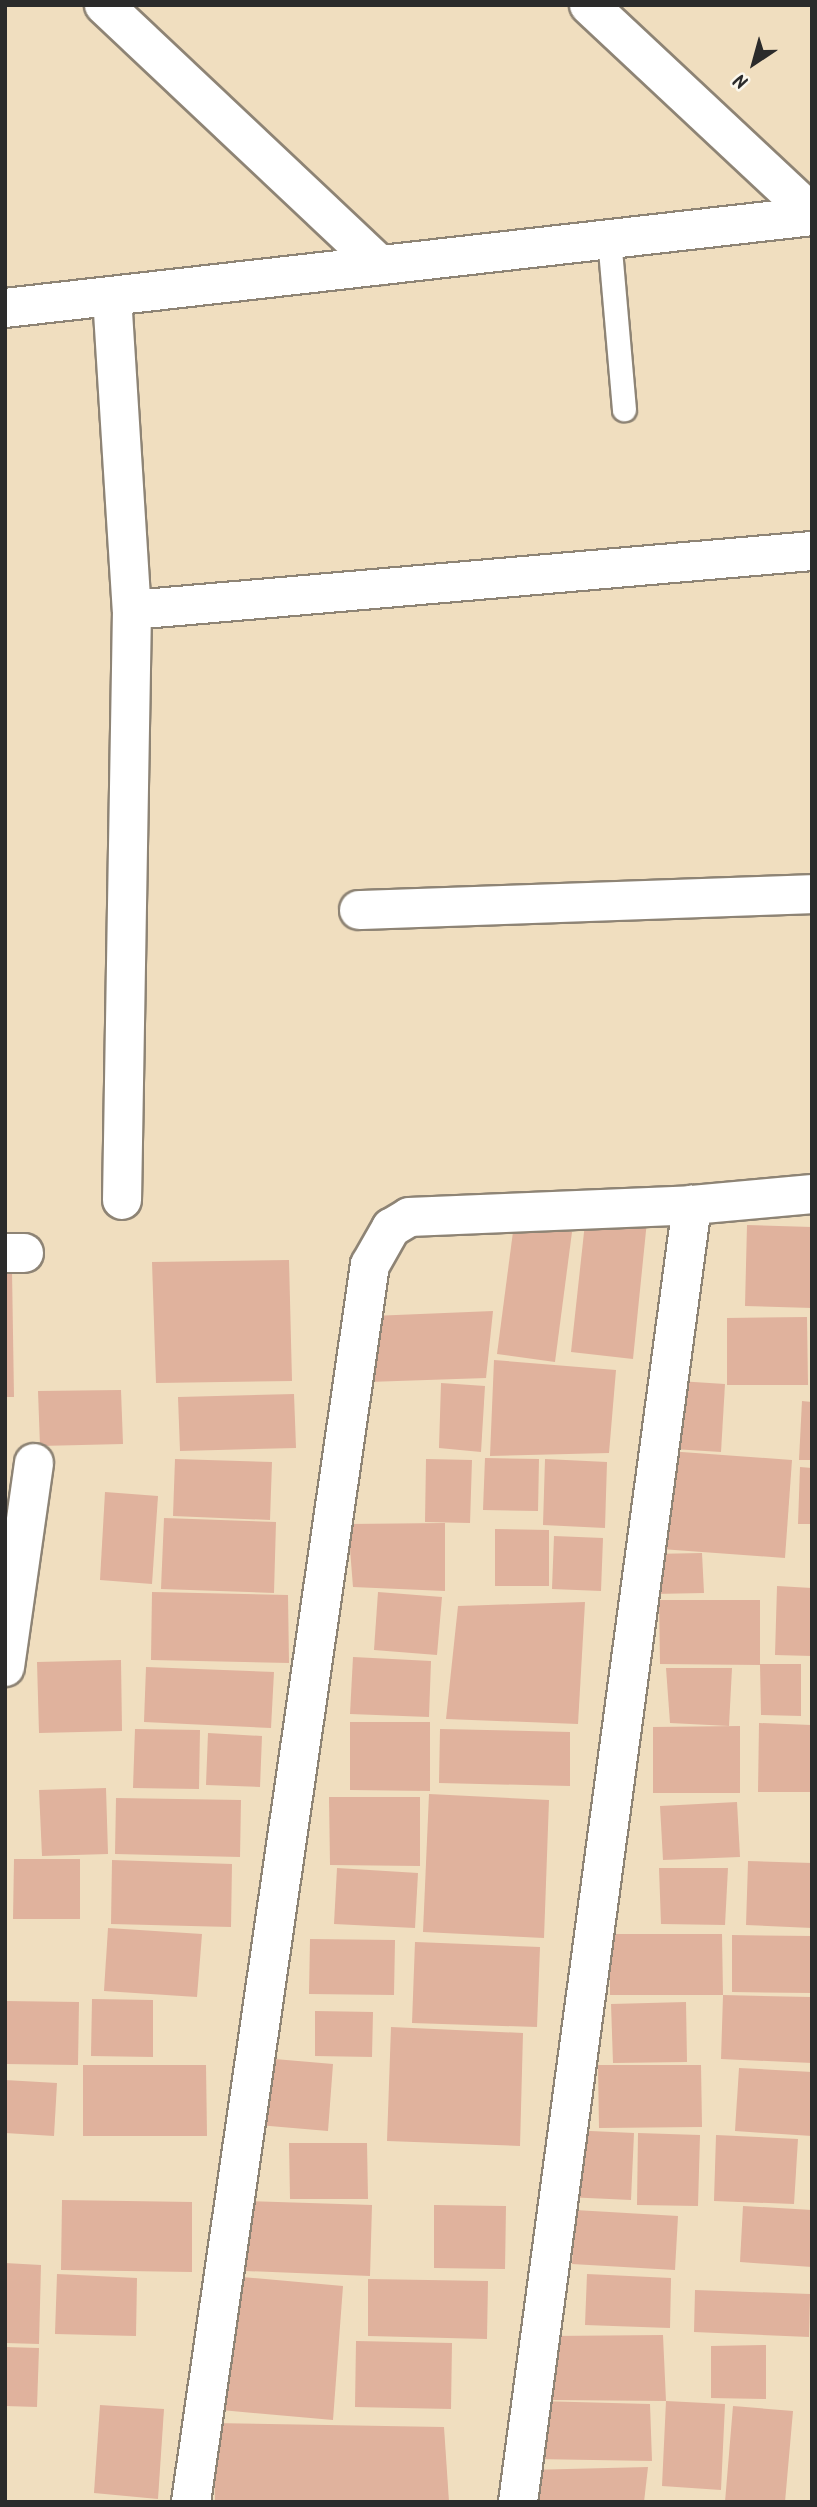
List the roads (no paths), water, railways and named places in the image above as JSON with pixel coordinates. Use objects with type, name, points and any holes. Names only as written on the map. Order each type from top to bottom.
[{"type":"street","points":[[104,5],[380,265]]},
{"type":"street","points":[[589,5],[812,215]]},
{"type":"street","points":[[5,308],[812,215]]},
{"type":"street","points":[[112,296],[132,610],[122,1200]]},
{"type":"street","points":[[132,610],[812,551]]},
{"type":"street","points":[[359,910],[812,894]]},
{"type":"street","points":[[191,2502],[370,1265],[391,1228],[409,1217],[692,1205],[812,1194]]},
{"type":"street","points":[[518,2502],[692,1205]]},
{"type":"street","points":[[5,1667],[34,1463]]},
{"type":"lane","points":[[609,239],[624,409]]}]
